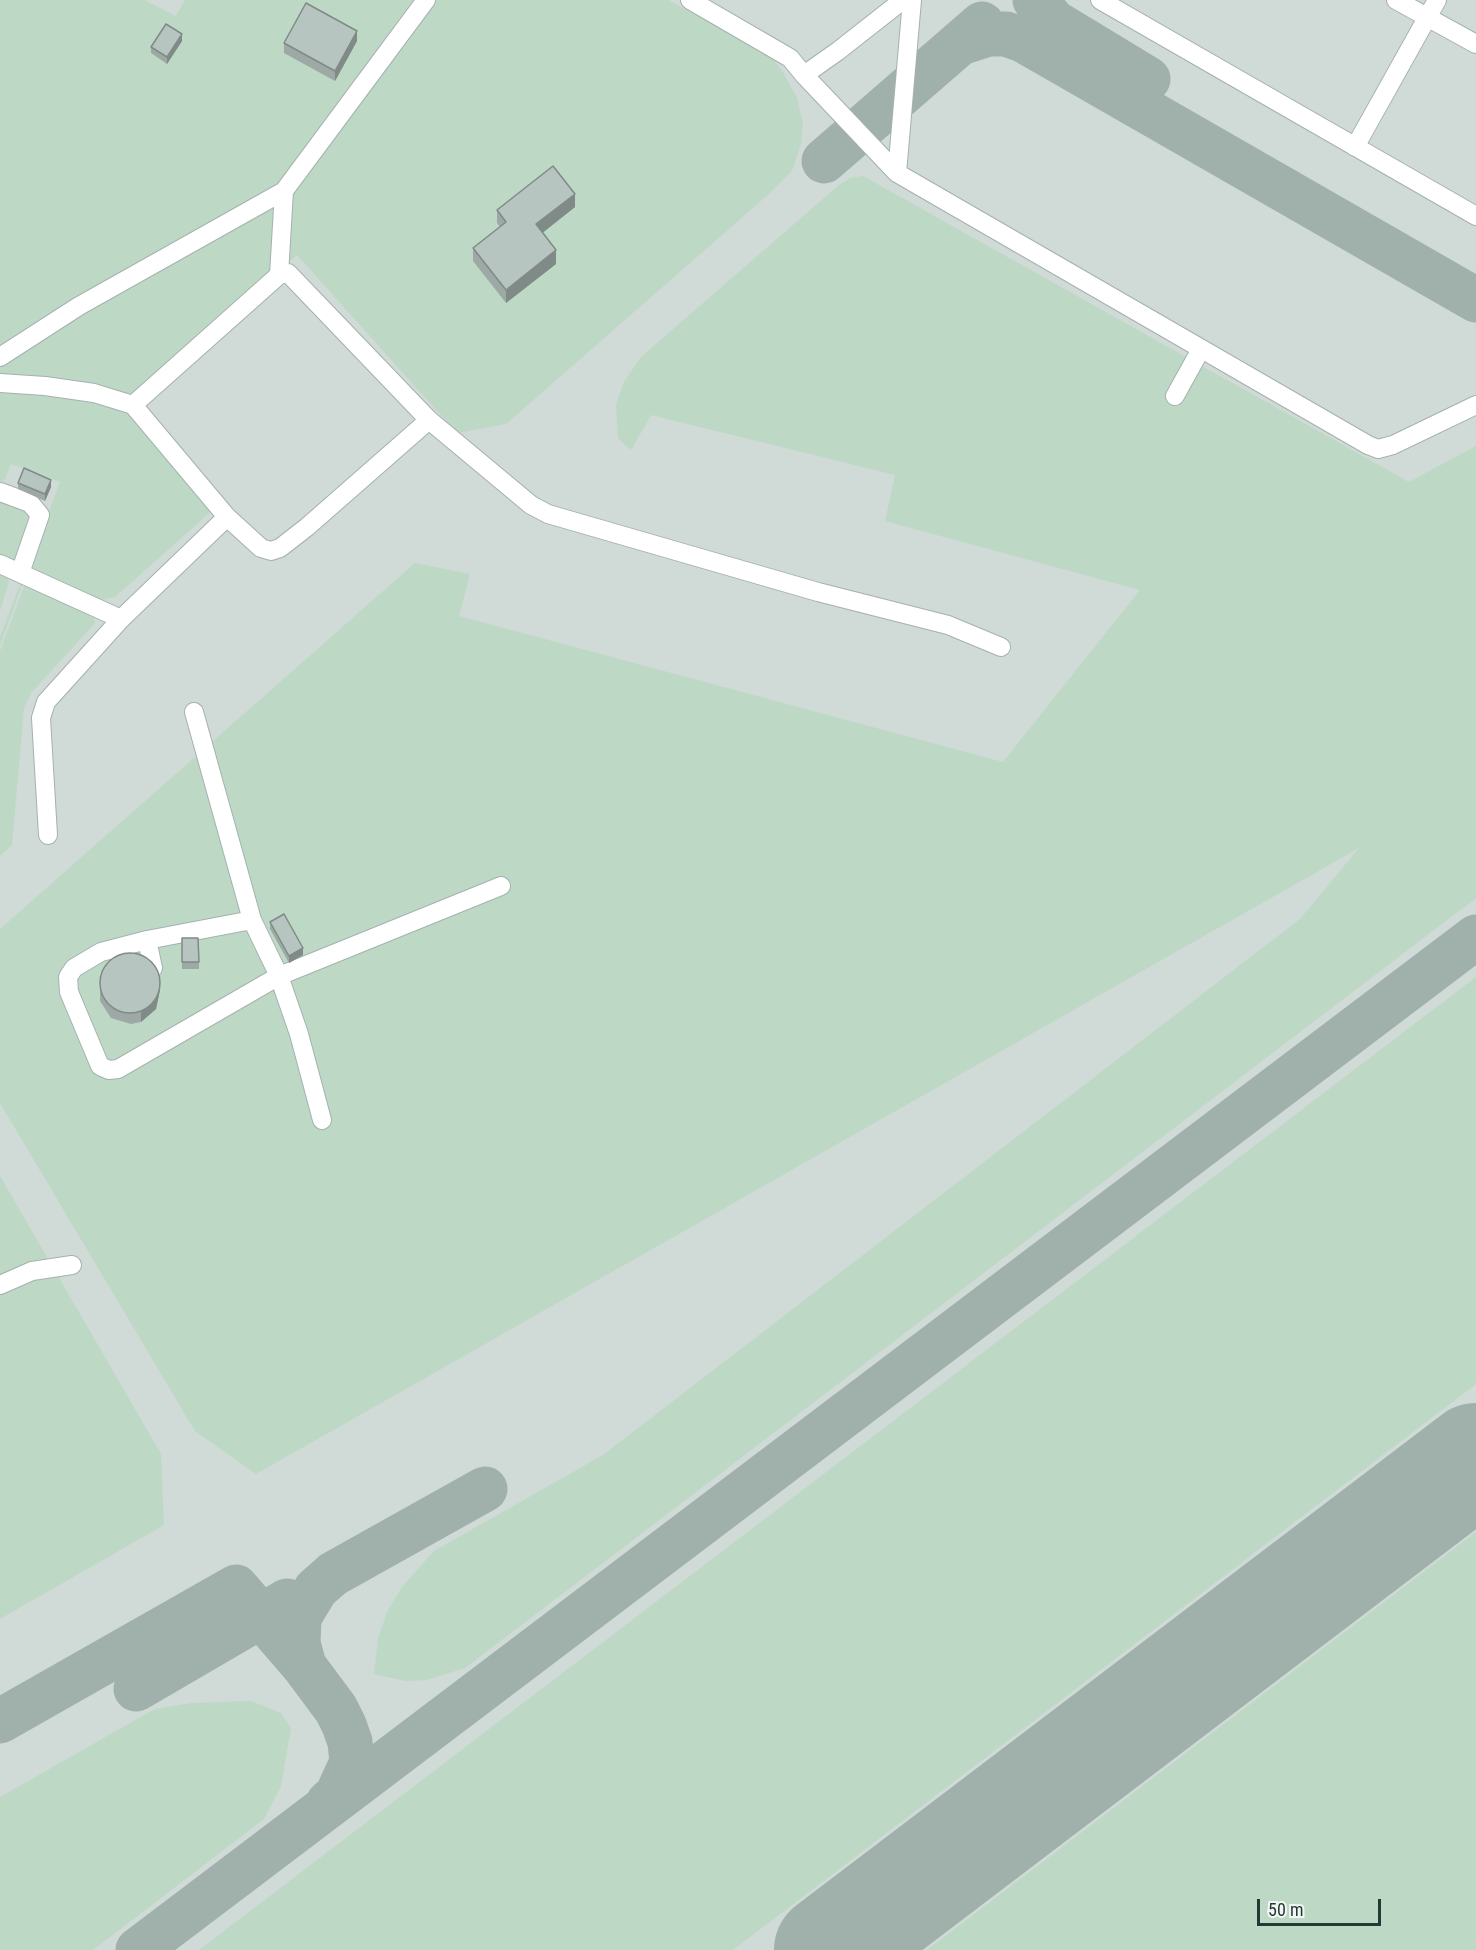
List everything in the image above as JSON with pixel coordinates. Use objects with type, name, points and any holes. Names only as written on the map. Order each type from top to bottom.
[{"type":"lane","points":[[0,357],[79,306],[284,191],[426,0]]},
{"type":"lane","points":[[690,0],[789,58],[897,173],[1378,449],[1394,445],[1476,405]]},
{"type":"lane","points":[[804,75],[903,0]]},
{"type":"lane","points":[[897,173],[912,0]]},
{"type":"lane","points":[[1100,0],[1476,216]]},
{"type":"lane","points":[[1396,0],[1476,44]]},
{"type":"lane","points":[[1356,147],[1437,0]]},
{"type":"lane","points":[[279,275],[284,191]]},
{"type":"lane","points":[[133,405],[279,275],[288,273],[294,276],[429,420],[531,505],[548,514],[818,592],[948,625],[1001,647]]},
{"type":"lane","points":[[1175,396],[1201,349]]},
{"type":"lane","points":[[0,383],[94,393],[133,405],[227,516],[261,548],[271,551],[280,548],[429,420]]},
{"type":"lane","points":[[0,492],[30,504],[40,514],[41,519],[20,573]]},
{"type":"lane","points":[[48,835],[41,718],[46,702],[121,619],[227,516]]},
{"type":"lane","points":[[0,564],[121,619]]},
{"type":"lane","points":[[194,712],[252,920],[279,976],[322,1120]]},
{"type":"lane","points":[[252,920],[147,940],[85,959],[74,968],[68,977],[69,992],[100,1066],[109,1071],[118,1069],[279,976],[501,886]]},
{"type":"lane","points":[[147,940],[153,968]]},
{"type":"lane","points":[[0,1285],[32,1271],[72,1265]]},
{"type":"shaded area","points":[[0,0],[1476,0],[1476,1950],[0,1950]]},
{"type":"green space","points":[[0,0],[144,0],[176,16],[185,0],[668,0],[770,55],[783,72],[797,98],[803,124],[801,144],[792,171],[771,192],[506,424],[457,433],[297,255],[130,404],[216,507],[115,597],[102,600],[42,580],[30,564],[60,482],[11,464],[5,479],[0,483]]},
{"type":"green space","points":[[863,176],[1409,482],[1476,446],[1476,898],[465,1668],[427,1680],[406,1681],[374,1674],[378,1639],[387,1612],[402,1587],[434,1551],[603,1455],[1300,919],[1359,848],[256,1474],[195,1431],[0,1103],[0,929],[415,563],[470,574],[459,616],[1003,762],[1140,590],[885,521],[895,475],[651,415],[631,450],[618,438],[616,405],[624,382],[641,357],[839,185],[850,178]]},
{"type":"green space","points":[[0,498],[33,514],[15,560],[0,562]]},
{"type":"green space","points":[[0,569],[6,574],[9,582],[0,611]]},
{"type":"green space","points":[[21,582],[23,583],[0,645],[0,637]]},
{"type":"green space","points":[[25,584],[93,614],[95,623],[31,693],[24,708],[12,845],[0,856],[0,651]]},
{"type":"green space","points":[[1476,977],[1476,1384],[733,1950],[199,1950]]},
{"type":"green space","points":[[0,1176],[161,1454],[164,1525],[0,1619]]},
{"type":"green space","points":[[1476,1532],[1476,1950],[927,1950],[1115,1807]]},
{"type":"green space","points":[[251,1701],[281,1713],[291,1728],[281,1786],[264,1819],[93,1950],[0,1950],[0,1797],[155,1709],[192,1703]]},
{"type":"building","points":[[306,3],[357,31],[335,71],[284,43]]},
{"type":"building","points":[[166,24],[182,34],[167,57],[151,47]]},
{"type":"building","points":[[553,166],[575,194],[536,224],[556,250],[506,290],[473,248],[506,222],[497,210]]},
{"type":"building","points":[[24,468],[51,480],[45,494],[18,483]]},
{"type":"building","points":[[284,914],[303,948],[289,956],[270,922]]},
{"type":"building","points":[[182,938],[198,938],[199,962],[182,962]]},
{"type":"building","points":[[130,953],[151,962],[160,983],[151,1004],[130,1013],[109,1004],[100,983],[109,962]]},
{"type":"taxiway","points":[[1035,0],[1054,22],[1148,79]]},
{"type":"taxiway","points":[[824,161],[982,24]]},
{"type":"taxiway","points":[[960,43],[988,34],[1006,34],[1023,40],[1476,300]]},
{"type":"taxiway","points":[[138,1950],[1476,937]]},
{"type":"taxiway","points":[[304,1666],[298,1643],[299,1617],[316,1589],[333,1574],[485,1489]]},
{"type":"taxiway","points":[[0,1721],[236,1587],[304,1666],[336,1709],[344,1725],[350,1742],[352,1762],[337,1795],[328,1803]]},
{"type":"taxiway","points":[[136,1689],[287,1601]]},
{"type":"runway","points":[[830,1950],[1476,1459]]}]
